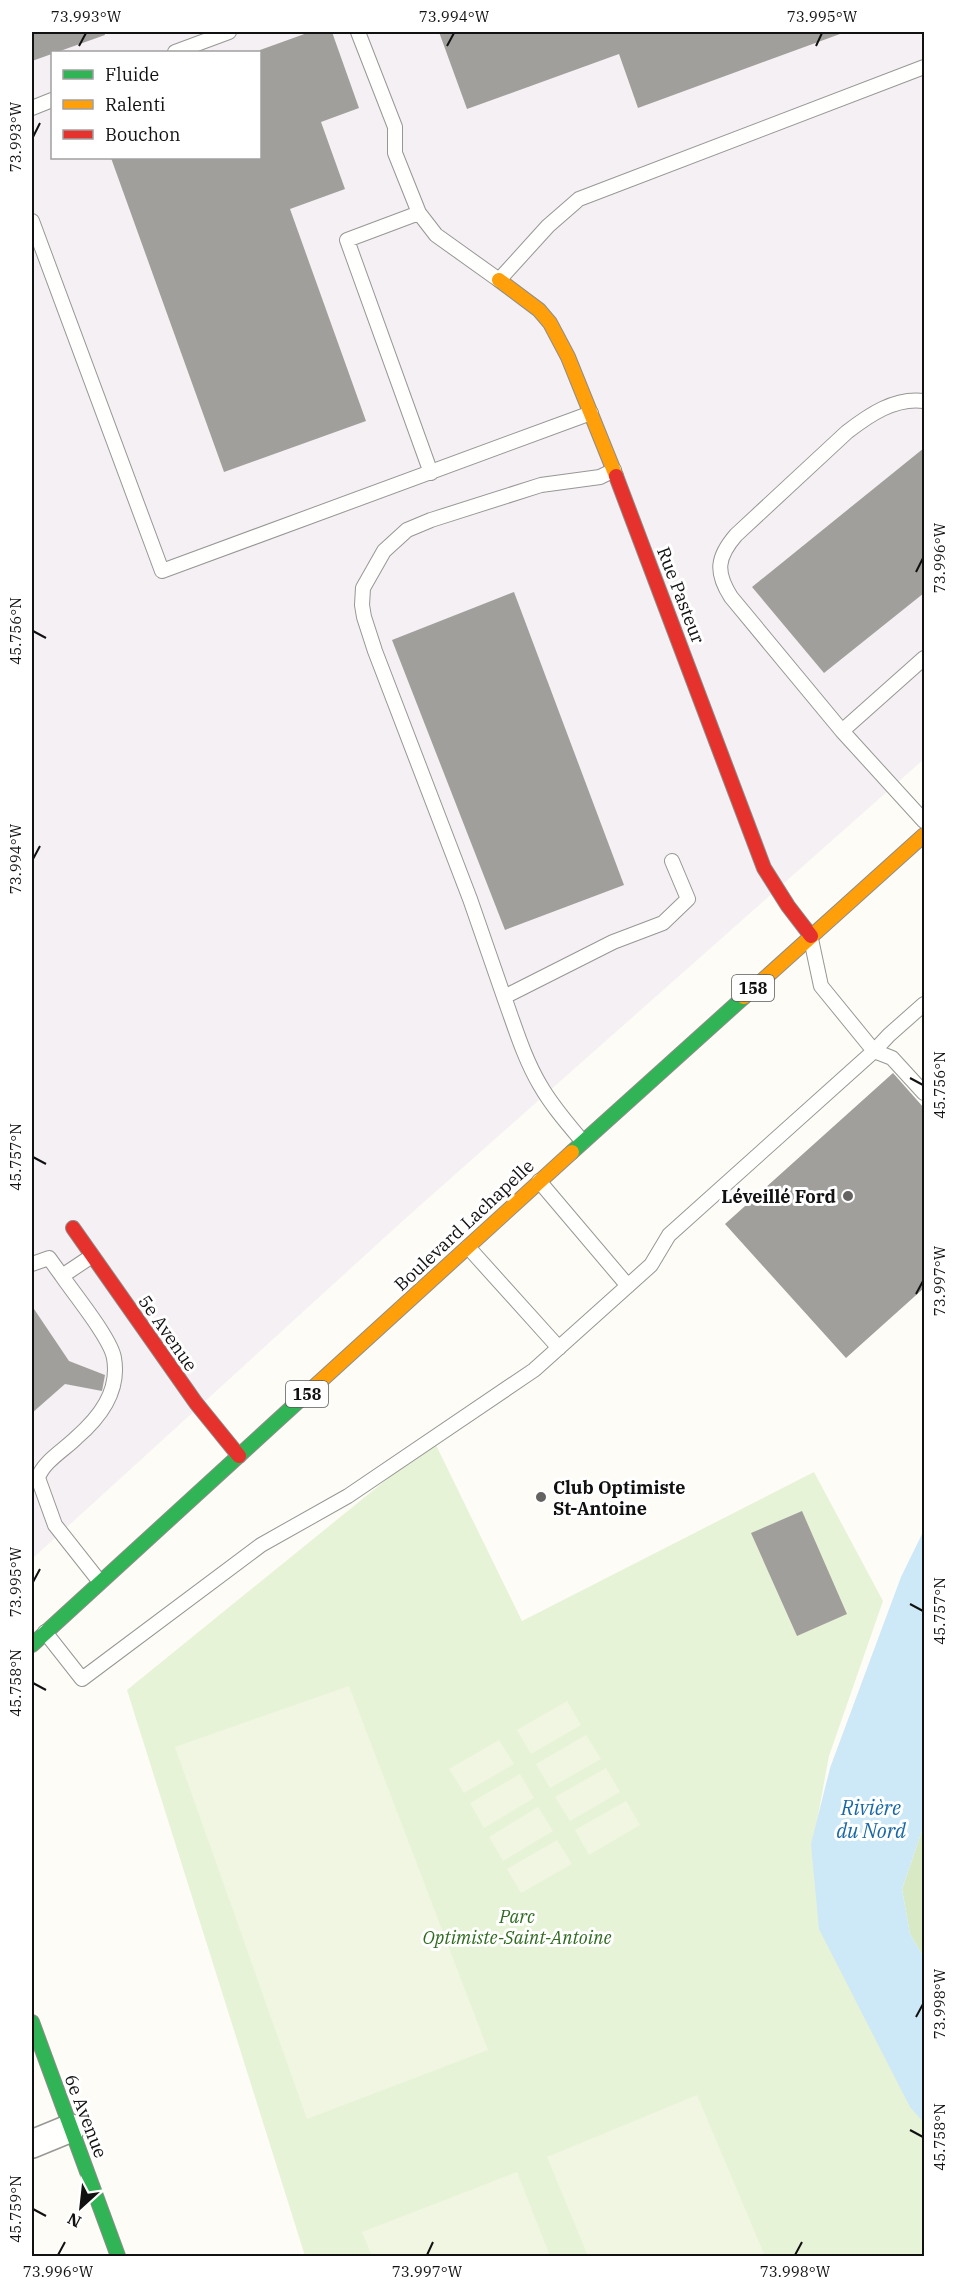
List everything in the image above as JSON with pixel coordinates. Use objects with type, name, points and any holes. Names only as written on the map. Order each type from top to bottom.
[{"type":"street","name":"Rue Pasteur","points":[[499,280],[524,297],[550,323],[568,357],[614,470],[764,868],[788,906],[811,936]]},
{"type":"street","name":"Boulevard Lachapelle","points":[[32,1645],[539,1181],[924,835]]},
{"type":"street","name":"5e Avenue","points":[[73,1228],[196,1403],[239,1456]]},
{"type":"street","name":"6e Avenue","points":[[32,2022],[118,2256]]},
{"type":"street","points":[[32,2144],[71,2128]]},
{"type":"lane","points":[[178,51],[229,32]]},
{"type":"lane","points":[[358,32],[395,127],[396,153],[419,213],[436,235],[499,280],[548,226],[579,199],[924,67]]},
{"type":"lane","points":[[32,108],[51,100]]},
{"type":"lane","points":[[419,213],[347,240],[431,473]]},
{"type":"lane","points":[[32,220],[162,571],[591,414]]},
{"type":"lane","points":[[924,401],[913,399],[900,402],[863,420],[847,432],[736,535],[721,558],[720,573],[723,585],[731,597],[842,731],[924,821]]},
{"type":"lane","points":[[583,1142],[555,1108],[527,1059],[470,899],[375,651],[362,605],[363,588],[384,551],[407,530],[431,520],[541,485],[600,477],[614,470]]},
{"type":"lane","points":[[842,731],[924,658]]},
{"type":"lane","points":[[504,997],[613,942],[663,923],[688,899],[672,861]]},
{"type":"lane","points":[[811,936],[821,986],[874,1051],[892,1058],[924,1093]]},
{"type":"lane","points":[[45,1632],[82,1679],[261,1545],[348,1496],[534,1370],[651,1265],[669,1235],[924,1004]]},
{"type":"lane","points":[[539,1181],[628,1286]]},
{"type":"lane","points":[[467,1247],[559,1348]]},
{"type":"lane","points":[[62,1276],[92,1256]]},
{"type":"lane","points":[[32,1264],[49,1258],[108,1343],[114,1357],[114,1372],[108,1402],[90,1426],[45,1466],[38,1478],[55,1525],[100,1582]]},
{"type":"shaded area","points":[[32,32],[924,32],[924,759],[407,1217],[32,1559]]},
{"type":"green space","name":"Parc Optimiste-Saint-Antoine","points":[[434,1441],[522,1621],[814,1472],[883,1601],[829,1756],[814,1837],[924,2121],[924,2256],[305,2256],[127,1690]]},
{"type":"green space","points":[[349,1686],[488,2050],[307,2119],[175,1747]]},
{"type":"green space","points":[[567,1701],[581,1725],[531,1754],[517,1730]]},
{"type":"green space","points":[[586,1735],[601,1759],[550,1788],[536,1764]]},
{"type":"green space","points":[[499,1740],[514,1764],[464,1793],[449,1769]]},
{"type":"green space","points":[[606,1768],[620,1792],[570,1821],[555,1797]]},
{"type":"green space","points":[[520,1774],[534,1798],[484,1828],[470,1803]]},
{"type":"green space","points":[[626,1801],[640,1825],[589,1855],[575,1830]]},
{"type":"green space","points":[[538,1807],[553,1831],[503,1861],[489,1837]]},
{"type":"green space","points":[[924,1825],[924,1958],[910,1934],[902,1889]]},
{"type":"green space","points":[[557,1840],[572,1864],[521,1893],[507,1869]]},
{"type":"green space","points":[[697,2095],[765,2256],[588,2256],[547,2157]]},
{"type":"green space","points":[[517,2172],[550,2256],[372,2256],[362,2232]]},
{"type":"water","name":"Rivière du Nord","points":[[924,1530],[924,1825],[902,1889],[910,1934],[924,1958],[924,2123],[910,2107],[819,1929],[811,1844],[830,1768],[901,1577]]},
{"type":"building","points":[[32,32],[104,32],[105,35],[60,51],[51,51],[51,54],[32,61]]},
{"type":"building","points":[[310,32],[332,32],[359,108],[321,122],[345,189],[290,209],[366,421],[224,472],[111,159],[261,159],[260,50]]},
{"type":"building","points":[[439,32],[840,32],[840,34],[638,108],[619,54],[467,109]]},
{"type":"building","points":[[924,448],[924,593],[824,673],[752,587]]},
{"type":"building","points":[[514,592],[624,885],[505,930],[392,640]]},
{"type":"building","points":[[893,1073],[924,1108],[924,1288],[846,1358],[725,1224]]},
{"type":"building","points":[[32,1306],[69,1361],[105,1375],[102,1391],[65,1384],[32,1413]]},
{"type":"building","points":[[802,1511],[847,1614],[797,1636],[751,1533]]},
{"type":"traffic: fast","points":[[572,1152],[744,997]]},
{"type":"traffic: fast","points":[[32,1645],[314,1387]]},
{"type":"traffic: fast","points":[[32,2022],[118,2256]]},
{"type":"traffic: slow","points":[[499,280],[539,310],[550,323],[568,357],[616,476]]},
{"type":"traffic: slow","points":[[744,997],[924,835]]},
{"type":"traffic: slow","points":[[314,1387],[572,1152]]},
{"type":"traffic: jam","points":[[616,476],[764,868],[788,906],[811,936]]},
{"type":"traffic: jam","points":[[73,1228],[196,1403],[239,1456]]},
{"type":"place","name":"Léveillé Ford","points":[[848,1196]]},
{"type":"place","name":"Club Optimiste St-Antoine","points":[[541,1497]]}]
